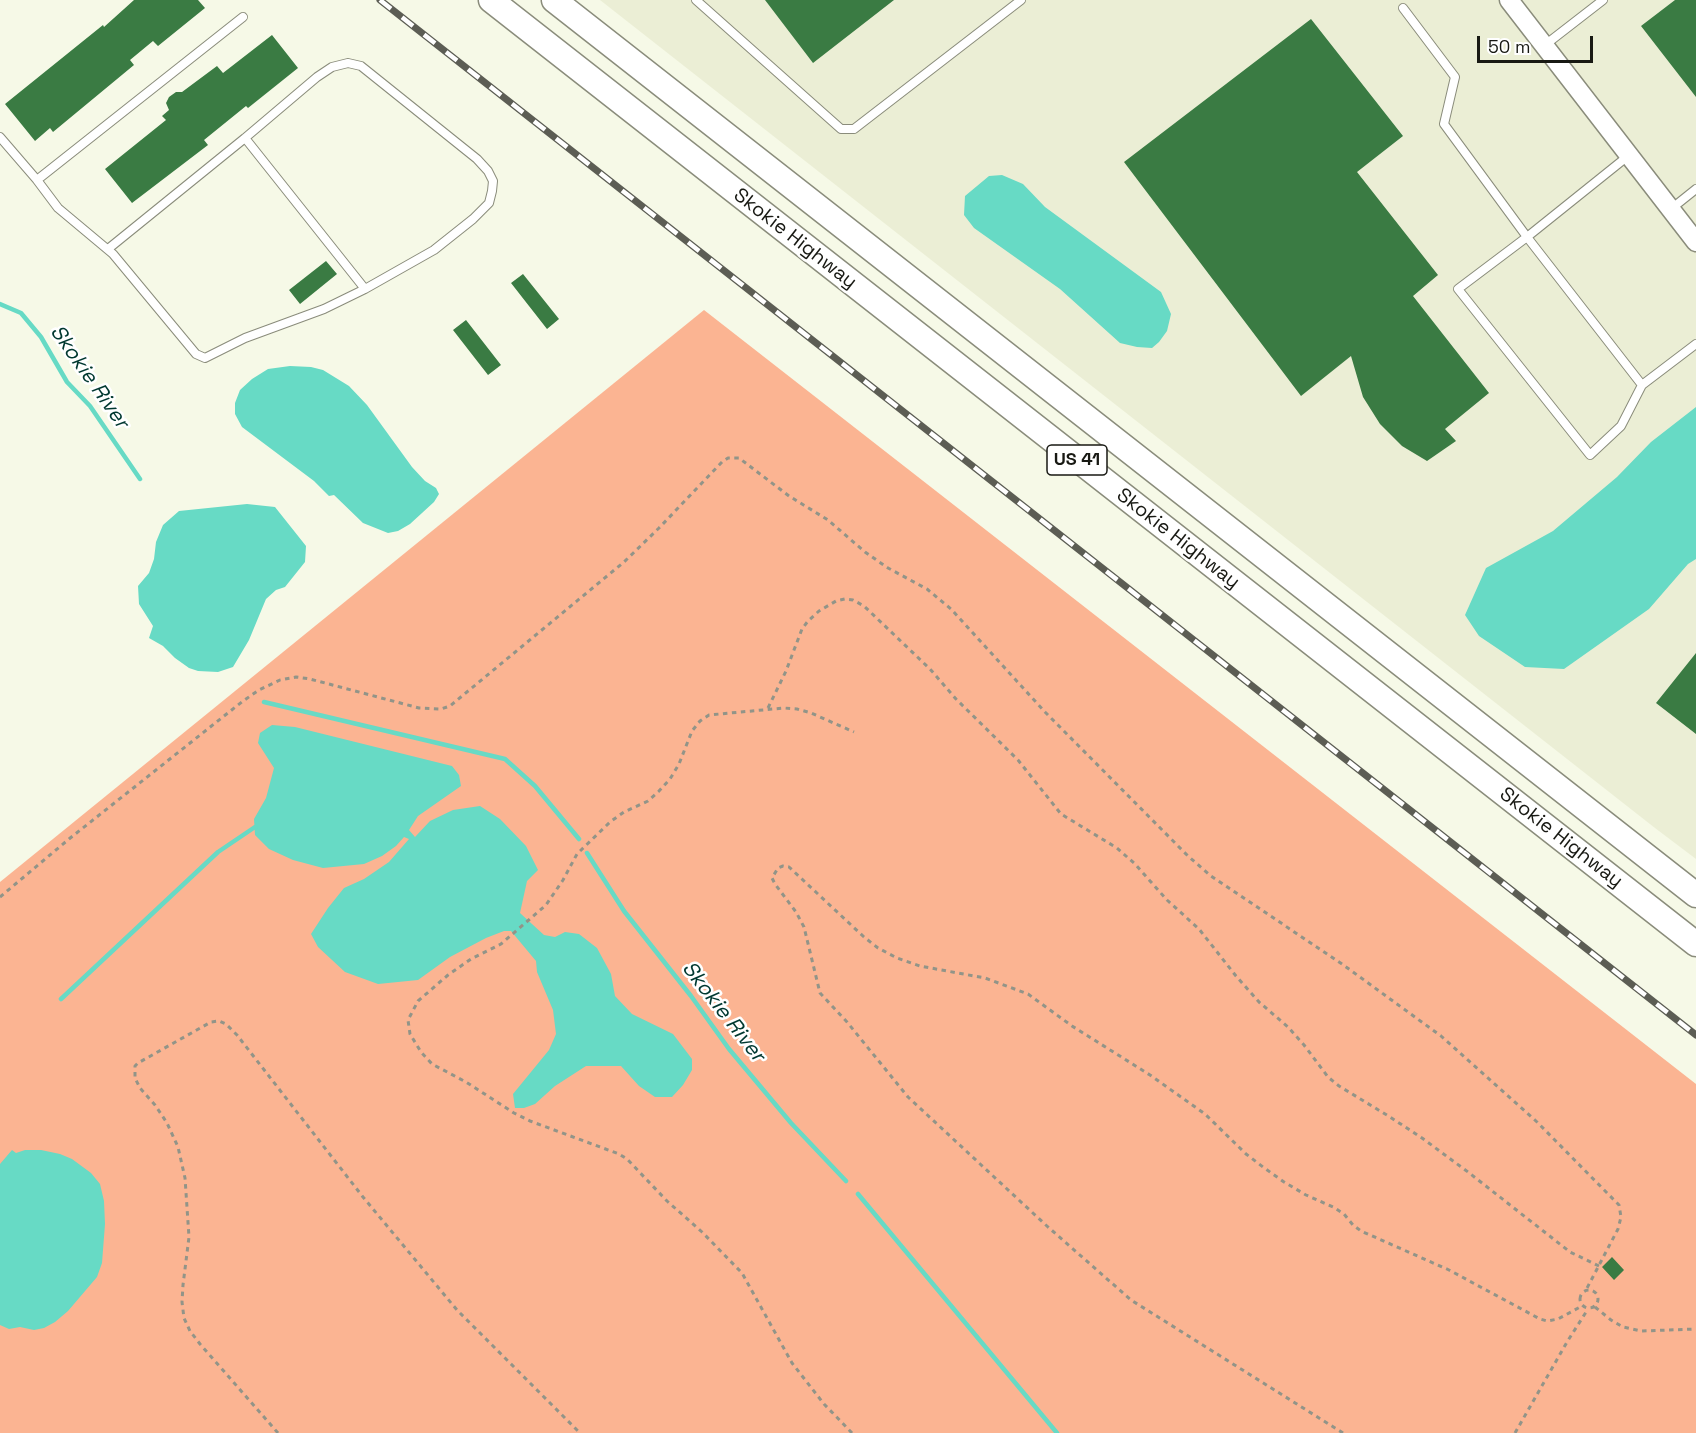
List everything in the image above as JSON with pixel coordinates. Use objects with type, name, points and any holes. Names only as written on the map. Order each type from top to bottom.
[{"type":"highway","name":"Skokie Highway","points":[[491,0],[1696,944]]},
{"type":"highway","name":"Skokie Highway","points":[[554,0],[1696,895]]},
{"type":"street","points":[[1509,0],[1696,242]]},
{"type":"lane","points":[[696,0],[841,129],[854,129],[1021,0]]},
{"type":"lane","points":[[1545,45],[1598,2]]},
{"type":"lane","points":[[1403,8],[1455,77],[1444,124],[1527,237],[1642,385]]},
{"type":"lane","points":[[37,180],[243,17]]},
{"type":"lane","points":[[0,137],[58,207],[108,249],[195,354],[205,358],[245,339],[324,309],[386,278],[434,250],[489,203],[493,181],[488,171],[477,159],[361,66],[348,63],[332,67],[317,77],[108,249]]},
{"type":"lane","points":[[245,138],[365,288]]},
{"type":"lane","points":[[1629,155],[1458,289],[1590,456],[1620,426],[1642,385],[1696,344]]},
{"type":"lane","points":[[1671,209],[1696,189]]},
{"type":"path","points":[[0,897],[243,701],[280,680],[296,677],[310,679],[419,708],[441,709],[450,706],[624,562],[722,462],[728,458],[739,458],[828,520],[865,552],[927,589],[951,609],[1073,741],[1188,856],[1211,876],[1397,1002],[1441,1036],[1537,1122],[1611,1196],[1619,1205],[1622,1217],[1586,1290],[1580,1294],[1579,1300],[1582,1306],[1588,1309]]},
{"type":"path","points":[[768,709],[807,621],[836,601],[853,600],[864,606],[930,669],[956,699],[1018,760],[1061,814],[1117,848],[1135,864],[1167,900],[1199,929],[1259,1002],[1288,1027],[1328,1077],[1422,1138],[1570,1252],[1599,1266]]},
{"type":"path","points":[[852,1433],[824,1404],[792,1363],[742,1273],[627,1159],[530,1121],[432,1064],[410,1034],[408,1020],[418,1001],[471,958],[492,950],[510,937],[546,905],[581,849],[610,822],[624,812],[648,801],[670,779],[679,764],[692,731],[709,715],[768,709],[797,709],[854,732]]},
{"type":"path","points":[[1343,1433],[1131,1300],[909,1097],[820,993],[804,927],[772,878],[777,868],[789,867],[864,937],[897,958],[920,966],[985,978],[1028,994],[1205,1114],[1254,1161],[1306,1195],[1339,1210],[1361,1231],[1449,1270],[1540,1319],[1547,1321],[1558,1319],[1582,1306]]},
{"type":"path","points":[[278,1433],[200,1344],[184,1318],[182,1302],[189,1237],[185,1178],[178,1148],[167,1123],[135,1078],[135,1066],[138,1063],[211,1022],[226,1024],[237,1035],[363,1197],[457,1310],[580,1433]]},
{"type":"path","points":[[1515,1433],[1567,1342],[1588,1309],[1595,1307],[1598,1301],[1597,1294],[1592,1290],[1586,1290]]},
{"type":"path","points":[[1595,1307],[1623,1327],[1641,1331],[1696,1329]]},
{"type":"shaded area","points":[[600,0],[1696,0],[1696,859],[1655,828]]},
{"type":"shaded area","points":[[704,310],[1696,1084],[1696,1433],[0,1433],[0,882]]},
{"type":"water","points":[[1002,175],[1023,184],[1045,207],[1161,292],[1171,314],[1167,331],[1159,342],[1152,348],[1120,343],[1060,289],[974,228],[964,215],[965,196],[989,176]]},
{"type":"water","points":[[290,366],[323,370],[349,386],[367,405],[412,467],[425,481],[436,488],[439,494],[434,502],[410,524],[398,531],[388,533],[363,523],[334,495],[329,496],[314,481],[242,427],[235,414],[235,403],[240,390],[268,369]]},
{"type":"water","points":[[1696,407],[1696,559],[1688,564],[1649,609],[1564,669],[1525,667],[1479,636],[1465,615],[1486,568],[1553,531],[1617,477],[1651,442]]},
{"type":"water","points":[[247,504],[275,507],[306,546],[305,562],[285,587],[276,590],[266,599],[249,640],[233,667],[218,672],[198,671],[189,668],[163,646],[149,638],[153,626],[139,604],[138,586],[149,573],[156,542],[163,525],[179,511]]},
{"type":"water","points":[[272,725],[295,727],[452,766],[459,775],[461,786],[418,816],[409,830],[415,837],[430,821],[453,810],[480,806],[500,819],[526,846],[538,870],[527,881],[520,913],[544,935],[555,937],[565,932],[579,934],[597,948],[611,974],[615,996],[632,1014],[673,1034],[692,1059],[692,1070],[683,1085],[672,1097],[655,1097],[639,1086],[621,1066],[586,1066],[555,1086],[535,1104],[515,1108],[513,1094],[549,1050],[556,1034],[553,1010],[537,972],[536,961],[511,931],[504,931],[486,938],[450,957],[418,980],[378,984],[345,972],[318,947],[311,934],[344,888],[364,879],[389,862],[409,839],[404,837],[382,856],[364,864],[323,868],[293,860],[269,849],[255,835],[254,819],[266,798],[274,768],[258,743],[260,733]]},
{"type":"water","points":[[12,1150],[16,1153],[25,1150],[41,1150],[72,1159],[91,1173],[100,1184],[104,1201],[102,1263],[97,1277],[68,1311],[55,1322],[34,1330],[20,1327],[9,1329],[0,1325],[0,1164]]},
{"type":"building","points":[[134,0],[198,0],[205,8],[158,46],[153,41],[130,60],[134,65],[53,132],[50,128],[35,141],[5,104],[103,25],[104,27]]},
{"type":"building","points":[[765,0],[894,0],[813,63]]},
{"type":"building","points":[[1675,0],[1696,0],[1696,97],[1641,26]]},
{"type":"building","points":[[1311,19],[1403,136],[1357,172],[1438,275],[1413,296],[1489,393],[1445,429],[1456,441],[1427,461],[1402,446],[1380,424],[1363,397],[1351,356],[1301,396],[1124,162]]},
{"type":"building","points":[[272,35],[298,68],[204,140],[208,145],[132,203],[105,169],[166,120],[162,116],[169,110],[166,103],[169,97],[176,92],[182,92],[217,66],[223,73]]},
{"type":"building","points":[[326,261],[337,274],[300,304],[289,290]]},
{"type":"building","points":[[523,274],[559,319],[547,329],[511,283]]},
{"type":"building","points":[[466,320],[501,365],[488,375],[453,330]]},
{"type":"building","points":[[1696,653],[1696,734],[1656,703]]},
{"type":"building","points":[[1612,1257],[1624,1270],[1614,1280],[1602,1267]]},
{"type":"waterway","name":"Skokie River","points":[[0,304],[21,313],[41,337],[67,382],[90,406],[140,479]]},
{"type":"waterway","name":"Skokie River","points":[[264,702],[505,759],[535,786],[579,839]]},
{"type":"waterway","points":[[61,999],[218,852],[255,827]]},
{"type":"waterway","name":"Skokie River","points":[[587,853],[624,911],[691,996],[729,1049],[791,1123],[846,1181]]},
{"type":"waterway","name":"Skokie River","points":[[858,1194],[1057,1433]]},
{"type":"railway","points":[[380,0],[1696,1035]]}]
